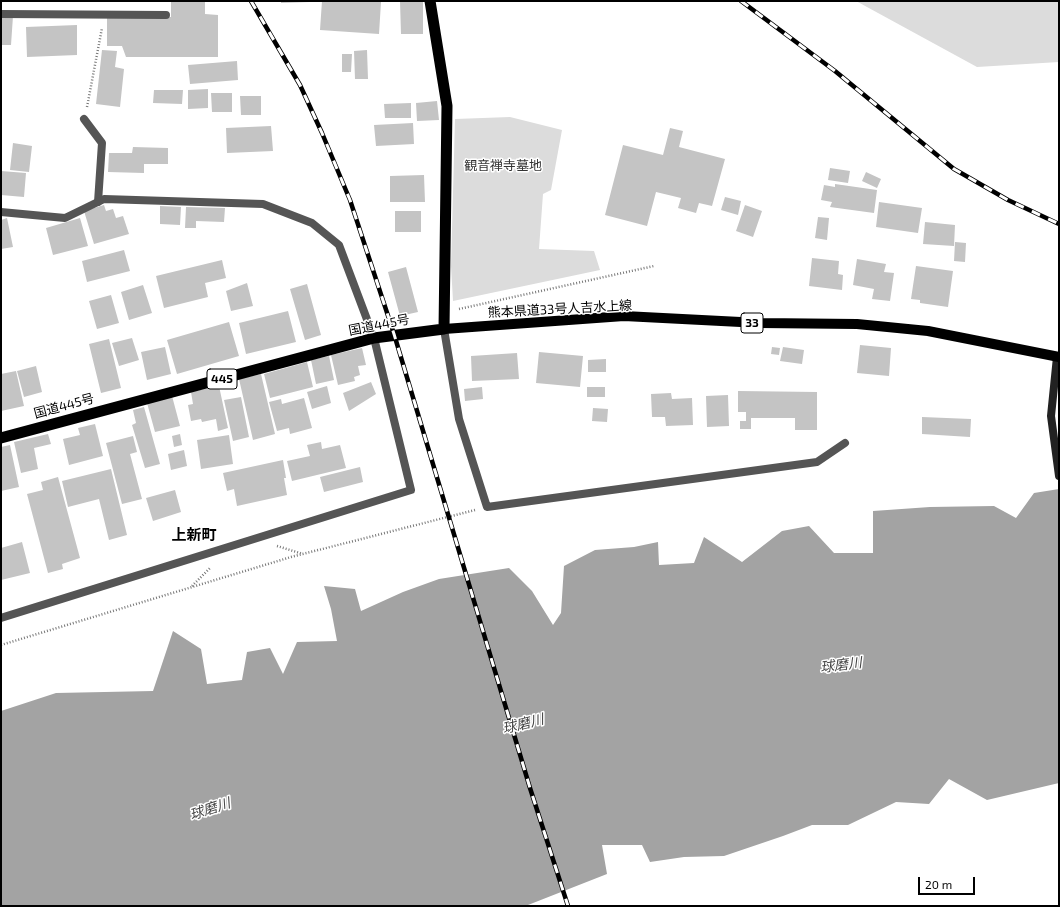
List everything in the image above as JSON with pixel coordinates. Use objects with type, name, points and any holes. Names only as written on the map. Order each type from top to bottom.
[{"type":"highway","points":[[430,1],[447,106],[444,329]]},
{"type":"highway","name":"国道445号","points":[[1,438],[374,338],[444,329]]},
{"type":"main road","name":"熊本県道33号人吉水上線","points":[[444,329],[624,316],[752,323],[856,324],[928,330],[1058,357]]},
{"type":"main road","points":[[1058,357],[1051,416],[1059,476]]},
{"type":"street","points":[[1,14],[166,15]]},
{"type":"street","points":[[84,119],[102,142],[98,202]]},
{"type":"street","points":[[1,212],[65,218],[104,199],[262,204],[312,222],[339,245],[374,338],[411,490],[1,618]]},
{"type":"street","points":[[444,329],[459,419],[487,507],[817,462],[845,443]]},
{"type":"path","points":[[84,119],[105,14]]},
{"type":"path","points":[[444,313],[654,266]]},
{"type":"path","points":[[1,645],[291,557],[487,507]]},
{"type":"green space","points":[[856,1],[1059,1],[1059,62],[977,67]]},
{"type":"green space","name":"観音禅寺墓地","points":[[510,117],[562,130],[551,190],[543,194],[539,249],[594,251],[600,270],[453,301],[451,266],[455,119]]},
{"type":"water","name":"球磨川","points":[[1059,489],[1059,783],[987,800],[949,779],[929,804],[896,802],[848,825],[812,825],[724,856],[684,857],[650,862],[642,845],[602,845],[607,874],[528,905],[1,906],[1,711],[56,693],[153,691],[173,631],[201,649],[207,684],[242,680],[247,652],[270,648],[283,674],[297,642],[337,641],[331,609],[324,586],[355,589],[361,611],[403,592],[439,579],[509,568],[532,591],[553,625],[561,613],[564,566],[595,550],[634,547],[658,542],[659,565],[694,563],[704,537],[742,562],[782,531],[809,526],[834,553],[873,553],[873,511],[930,507],[994,506],[1016,518],[1034,493]]},
{"type":"building","points":[[171,1],[205,1],[205,14],[218,15],[218,57],[126,57],[122,46],[107,46],[107,18],[171,17]]},
{"type":"building","points":[[281,1],[310,1],[310,2],[281,3]]},
{"type":"building","points":[[322,1],[381,2],[379,34],[320,30]]},
{"type":"building","points":[[400,1],[423,1],[423,34],[401,34]]},
{"type":"building","points":[[1,15],[13,16],[11,45],[1,45]]},
{"type":"building","points":[[77,25],[77,55],[27,57],[26,27]]},
{"type":"building","points":[[102,50],[117,51],[115,67],[124,69],[120,107],[96,104]]},
{"type":"building","points":[[367,50],[368,79],[355,79],[354,51]]},
{"type":"building","points":[[342,54],[352,54],[351,72],[342,72]]},
{"type":"building","points":[[237,61],[238,80],[190,84],[188,65]]},
{"type":"building","points":[[208,89],[208,108],[188,109],[188,90]]},
{"type":"building","points":[[154,90],[183,90],[182,104],[153,103]]},
{"type":"building","points":[[211,93],[232,93],[232,112],[212,112]]},
{"type":"building","points":[[240,96],[261,96],[261,115],[241,115]]},
{"type":"building","points":[[437,101],[439,120],[417,121],[416,103]]},
{"type":"building","points":[[411,103],[411,118],[385,118],[384,104]]},
{"type":"building","points":[[413,123],[414,144],[376,146],[374,125]]},
{"type":"building","points":[[271,126],[273,151],[227,153],[226,128]]},
{"type":"building","points":[[670,128],[683,131],[679,147],[725,159],[712,206],[699,203],[696,213],[678,208],[681,198],[656,192],[647,226],[605,215],[623,145],[663,155]]},
{"type":"building","points":[[13,143],[32,146],[29,172],[10,170]]},
{"type":"building","points":[[133,147],[168,148],[168,164],[144,164],[144,173],[108,172],[109,153],[132,153]]},
{"type":"building","points":[[830,168],[850,171],[848,183],[828,180]]},
{"type":"building","points":[[1,171],[26,173],[24,197],[1,195]]},
{"type":"building","points":[[866,172],[881,179],[877,188],[862,181]]},
{"type":"building","points":[[424,175],[425,202],[390,202],[390,176]]},
{"type":"building","points":[[835,184],[877,190],[874,213],[830,207],[832,202],[821,200],[824,185],[835,187]]},
{"type":"building","points":[[725,197],[741,201],[738,215],[721,210]]},
{"type":"building","points":[[879,202],[922,208],[918,233],[876,227]]},
{"type":"building","points":[[104,205],[106,211],[113,209],[116,218],[123,216],[129,234],[94,244],[84,211]]},
{"type":"building","points":[[745,205],[762,211],[753,237],[736,231]]},
{"type":"building","points":[[160,206],[181,207],[180,225],[160,224]]},
{"type":"building","points":[[186,207],[225,208],[224,222],[196,221],[196,228],[185,228]]},
{"type":"building","points":[[395,211],[421,211],[421,232],[395,232]]},
{"type":"building","points":[[818,217],[829,218],[827,240],[815,238]]},
{"type":"building","points":[[7,218],[13,247],[1,249],[1,220]]},
{"type":"building","points":[[80,218],[88,246],[53,255],[46,228]]},
{"type":"building","points":[[925,222],[955,225],[954,246],[923,244]]},
{"type":"building","points":[[955,242],[966,243],[965,262],[954,261]]},
{"type":"building","points":[[124,250],[130,271],[87,282],[82,261]]},
{"type":"building","points":[[812,258],[839,261],[838,274],[843,275],[842,290],[809,286]]},
{"type":"building","points":[[857,259],[886,264],[884,272],[894,273],[890,301],[872,299],[874,289],[853,285]]},
{"type":"building","points":[[222,260],[226,278],[205,283],[208,297],[164,308],[156,276]]},
{"type":"building","points":[[916,266],[953,271],[948,307],[920,303],[920,300],[911,299]]},
{"type":"building","points":[[406,267],[418,312],[400,316],[388,272]]},
{"type":"building","points":[[247,283],[253,306],[231,311],[226,291]]},
{"type":"building","points":[[307,284],[321,335],[305,340],[290,289]]},
{"type":"building","points":[[143,285],[152,313],[129,320],[121,292]]},
{"type":"building","points":[[111,295],[119,323],[97,329],[89,301]]},
{"type":"building","points":[[288,311],[296,342],[246,354],[239,323]]},
{"type":"building","points":[[229,322],[239,356],[177,374],[167,340]]},
{"type":"building","points":[[132,338],[139,360],[119,366],[112,343]]},
{"type":"building","points":[[109,339],[121,388],[101,393],[89,344]]},
{"type":"building","points":[[860,345],[891,348],[889,376],[857,373]]},
{"type":"building","points":[[165,347],[171,374],[147,380],[141,352]]},
{"type":"building","points":[[772,347],[780,348],[779,355],[771,354]]},
{"type":"building","points":[[783,347],[804,350],[802,364],[780,361]]},
{"type":"building","points":[[362,348],[366,365],[358,366],[360,375],[354,377],[355,381],[338,385],[331,355]]},
{"type":"building","points":[[539,352],[583,356],[580,387],[536,383]]},
{"type":"building","points":[[517,353],[519,379],[472,381],[471,356]]},
{"type":"building","points":[[329,356],[334,380],[316,384],[311,360]]},
{"type":"building","points":[[606,359],[606,372],[588,372],[588,360]]},
{"type":"building","points":[[307,362],[313,387],[270,398],[264,374]]},
{"type":"building","points":[[36,366],[42,392],[24,397],[17,371]]},
{"type":"building","points":[[16,371],[24,406],[1,411],[1,374]]},
{"type":"building","points":[[261,374],[275,434],[253,440],[239,379]]},
{"type":"building","points":[[371,382],[376,394],[349,411],[343,393]]},
{"type":"building","points":[[219,386],[228,428],[218,431],[216,419],[202,422],[201,419],[191,421],[188,405],[193,404],[191,392]]},
{"type":"building","points":[[327,386],[331,403],[312,409],[307,392]]},
{"type":"building","points":[[482,387],[483,399],[465,401],[464,389]]},
{"type":"building","points":[[587,387],[605,387],[605,397],[587,397]]},
{"type":"building","points":[[738,391],[817,392],[817,430],[795,430],[795,418],[751,418],[751,429],[740,429],[740,421],[746,421],[746,412],[738,412]]},
{"type":"building","points":[[671,393],[672,399],[692,398],[693,425],[666,426],[665,417],[652,417],[651,394]]},
{"type":"building","points":[[728,395],[729,426],[707,427],[706,396]]},
{"type":"building","points":[[172,396],[180,426],[155,432],[147,403]]},
{"type":"building","points":[[241,397],[249,437],[233,441],[224,400]]},
{"type":"building","points":[[304,398],[312,428],[290,434],[289,428],[277,431],[269,402],[281,399],[282,404]]},
{"type":"building","points":[[144,407],[160,464],[145,468],[132,425],[136,423],[133,410]]},
{"type":"building","points":[[593,408],[608,409],[607,422],[592,421]]},
{"type":"building","points":[[922,417],[971,419],[970,437],[922,434]]},
{"type":"building","points":[[95,424],[103,456],[69,465],[63,439],[80,435],[78,428]]},
{"type":"building","points":[[48,434],[51,444],[34,448],[38,469],[21,473],[14,442]]},
{"type":"building","points":[[180,434],[182,445],[174,447],[172,436]]},
{"type":"building","points":[[229,435],[233,464],[201,469],[197,440]]},
{"type":"building","points":[[133,436],[137,452],[130,454],[142,499],[122,504],[106,443]]},
{"type":"building","points":[[321,442],[322,449],[340,445],[346,468],[292,481],[287,461],[310,456],[307,445]]},
{"type":"building","points":[[10,445],[19,487],[1,491],[1,447]]},
{"type":"building","points":[[184,450],[187,466],[171,470],[168,454]]},
{"type":"building","points":[[283,460],[287,495],[237,506],[234,489],[227,491],[223,473]]},
{"type":"building","points":[[360,467],[363,482],[324,492],[320,477]]},
{"type":"building","points":[[111,469],[127,535],[109,540],[99,499],[68,507],[62,481]]},
{"type":"building","points":[[58,477],[80,558],[62,564],[63,569],[48,573],[27,494],[43,490],[41,482]]},
{"type":"building","points":[[175,490],[181,512],[153,521],[146,498]]},
{"type":"building","points":[[22,542],[30,573],[1,580],[1,548]]},
{"type":"railway","points":[[251,1],[300,85],[350,200],[394,334],[530,788],[568,906]]},
{"type":"railway","points":[[741,1],[835,71],[954,169],[1008,200],[1059,224]]},
{"type":"district","name":"上新町","points":[[194,535]]}]
